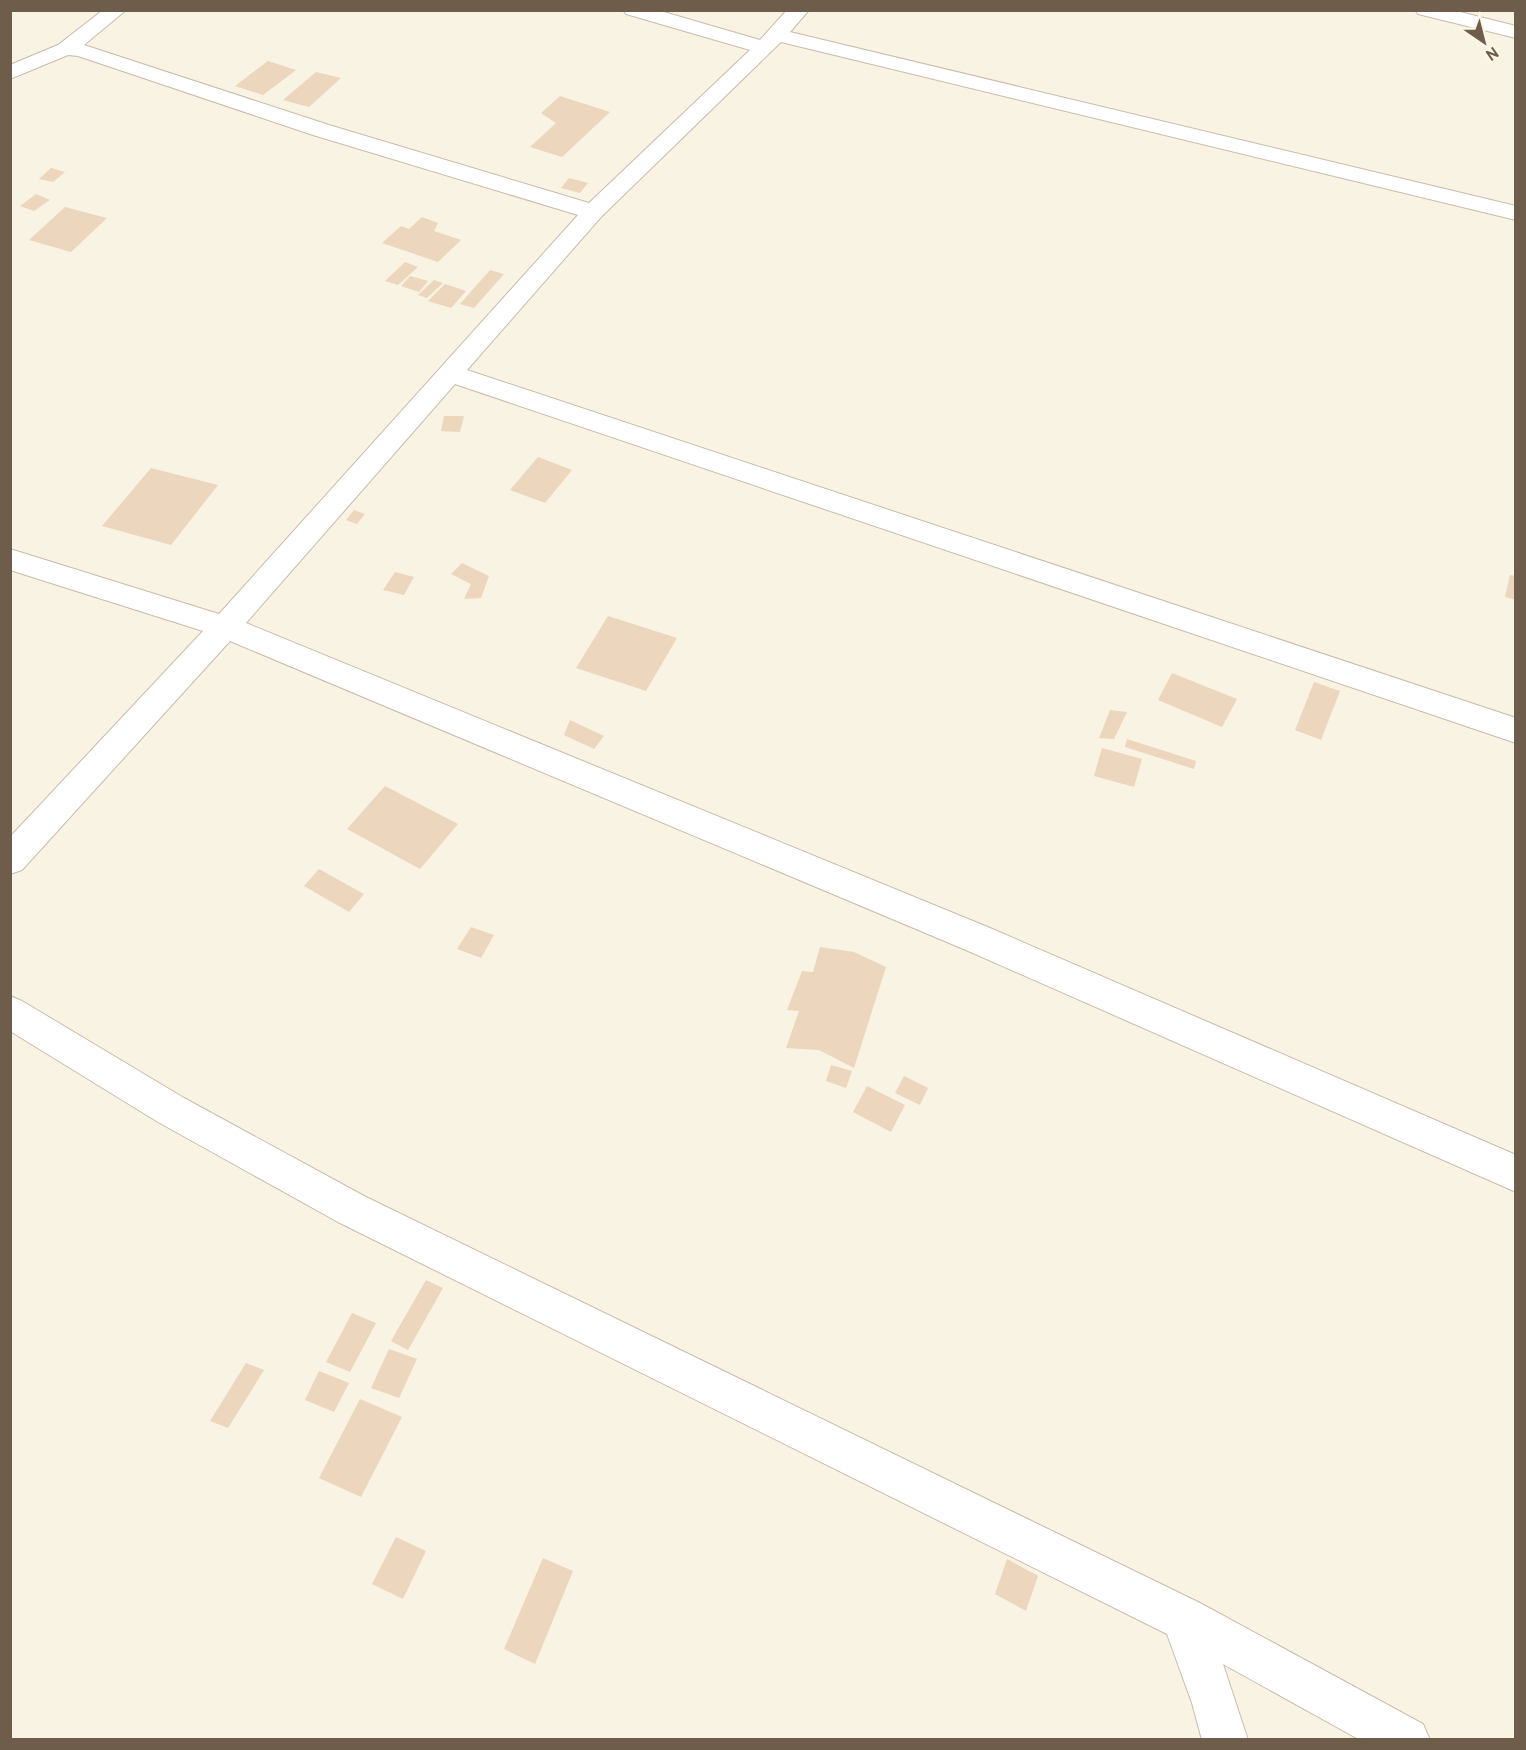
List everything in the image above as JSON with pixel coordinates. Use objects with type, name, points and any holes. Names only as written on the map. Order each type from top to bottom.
[{"type":"street","points":[[10,73],[65,49],[116,10]]},
{"type":"street","points":[[633,10],[1515,213]]},
{"type":"street","points":[[10,861],[225,627],[593,212],[770,42],[799,10]]},
{"type":"street","points":[[1425,10],[1515,32]]},
{"type":"street","points":[[65,49],[80,50],[321,130],[593,212]]},
{"type":"street","points":[[448,373],[1515,731]]},
{"type":"street","points":[[10,560],[225,627],[978,939],[1515,1174]]},
{"type":"street","points":[[10,1012],[171,1110],[351,1209],[1184,1619],[1407,1740]]},
{"type":"street","points":[[1184,1619],[1226,1740]]},
{"type":"building","points":[[268,61],[296,70],[263,95],[235,86]]},
{"type":"building","points":[[316,72],[341,78],[309,107],[283,100]]},
{"type":"building","points":[[560,96],[610,112],[562,157],[530,147],[556,123],[541,113]]},
{"type":"building","points":[[51,168],[65,172],[53,182],[39,179]]},
{"type":"building","points":[[569,178],[588,183],[580,193],[561,188]]},
{"type":"building","points":[[36,194],[50,200],[34,211],[20,206]]},
{"type":"building","points":[[65,207],[107,218],[71,252],[29,240]]},
{"type":"building","points":[[422,217],[438,223],[434,231],[461,240],[438,262],[382,243],[401,226],[409,229]]},
{"type":"building","points":[[405,262],[418,267],[398,285],[385,281]]},
{"type":"building","points":[[490,270],[504,274],[474,308],[460,304]]},
{"type":"building","points":[[410,276],[428,281],[419,292],[401,286]]},
{"type":"building","points":[[434,280],[443,283],[427,298],[418,295]]},
{"type":"building","points":[[445,284],[466,291],[451,308],[428,301]]},
{"type":"building","points":[[444,416],[464,416],[460,432],[441,431]]},
{"type":"building","points":[[538,457],[572,470],[545,503],[510,490]]},
{"type":"building","points":[[151,468],[218,485],[171,545],[102,526]]},
{"type":"building","points":[[354,510],[365,514],[357,524],[346,520]]},
{"type":"building","points":[[462,563],[489,576],[481,598],[464,599],[471,584],[451,574]]},
{"type":"building","points":[[395,572],[414,577],[404,595],[383,590]]},
{"type":"building","points":[[1510,575],[1516,576],[1516,600],[1505,597]]},
{"type":"building","points":[[608,616],[677,638],[646,691],[576,668]]},
{"type":"building","points":[[1172,673],[1237,699],[1222,727],[1158,700]]},
{"type":"building","points":[[1314,682],[1340,691],[1321,740],[1295,730]]},
{"type":"building","points":[[1110,710],[1127,712],[1114,739],[1099,738]]},
{"type":"building","points":[[570,720],[604,736],[594,749],[564,735]]},
{"type":"building","points":[[1127,739],[1196,761],[1194,769],[1125,747]]},
{"type":"building","points":[[1102,748],[1142,759],[1134,787],[1094,776]]},
{"type":"building","points":[[385,786],[458,824],[420,869],[347,829]]},
{"type":"building","points":[[319,869],[364,894],[349,912],[304,886]]},
{"type":"building","points":[[471,927],[494,935],[481,958],[457,949]]},
{"type":"building","points":[[820,947],[854,952],[886,967],[854,1068],[819,1050],[786,1048],[799,1011],[787,1010],[802,971],[813,972]]},
{"type":"building","points":[[831,1065],[852,1071],[846,1088],[826,1081]]},
{"type":"building","points":[[904,1076],[928,1088],[920,1105],[895,1093]]},
{"type":"building","points":[[867,1086],[905,1105],[891,1132],[853,1112]]},
{"type":"building","points":[[426,1280],[443,1288],[408,1350],[391,1341]]},
{"type":"building","points":[[352,1313],[376,1323],[350,1372],[326,1362]]},
{"type":"building","points":[[389,1349],[417,1359],[399,1398],[371,1388]]},
{"type":"building","points":[[246,1363],[264,1370],[228,1428],[210,1421]]},
{"type":"building","points":[[319,1371],[349,1383],[334,1412],[305,1400]]},
{"type":"building","points":[[360,1399],[402,1417],[361,1497],[319,1478]]},
{"type":"building","points":[[396,1537],[426,1551],[403,1599],[372,1584]]},
{"type":"building","points":[[543,1558],[573,1571],[535,1664],[504,1649]]},
{"type":"building","points":[[1007,1559],[1038,1576],[1026,1611],[995,1594]]}]
